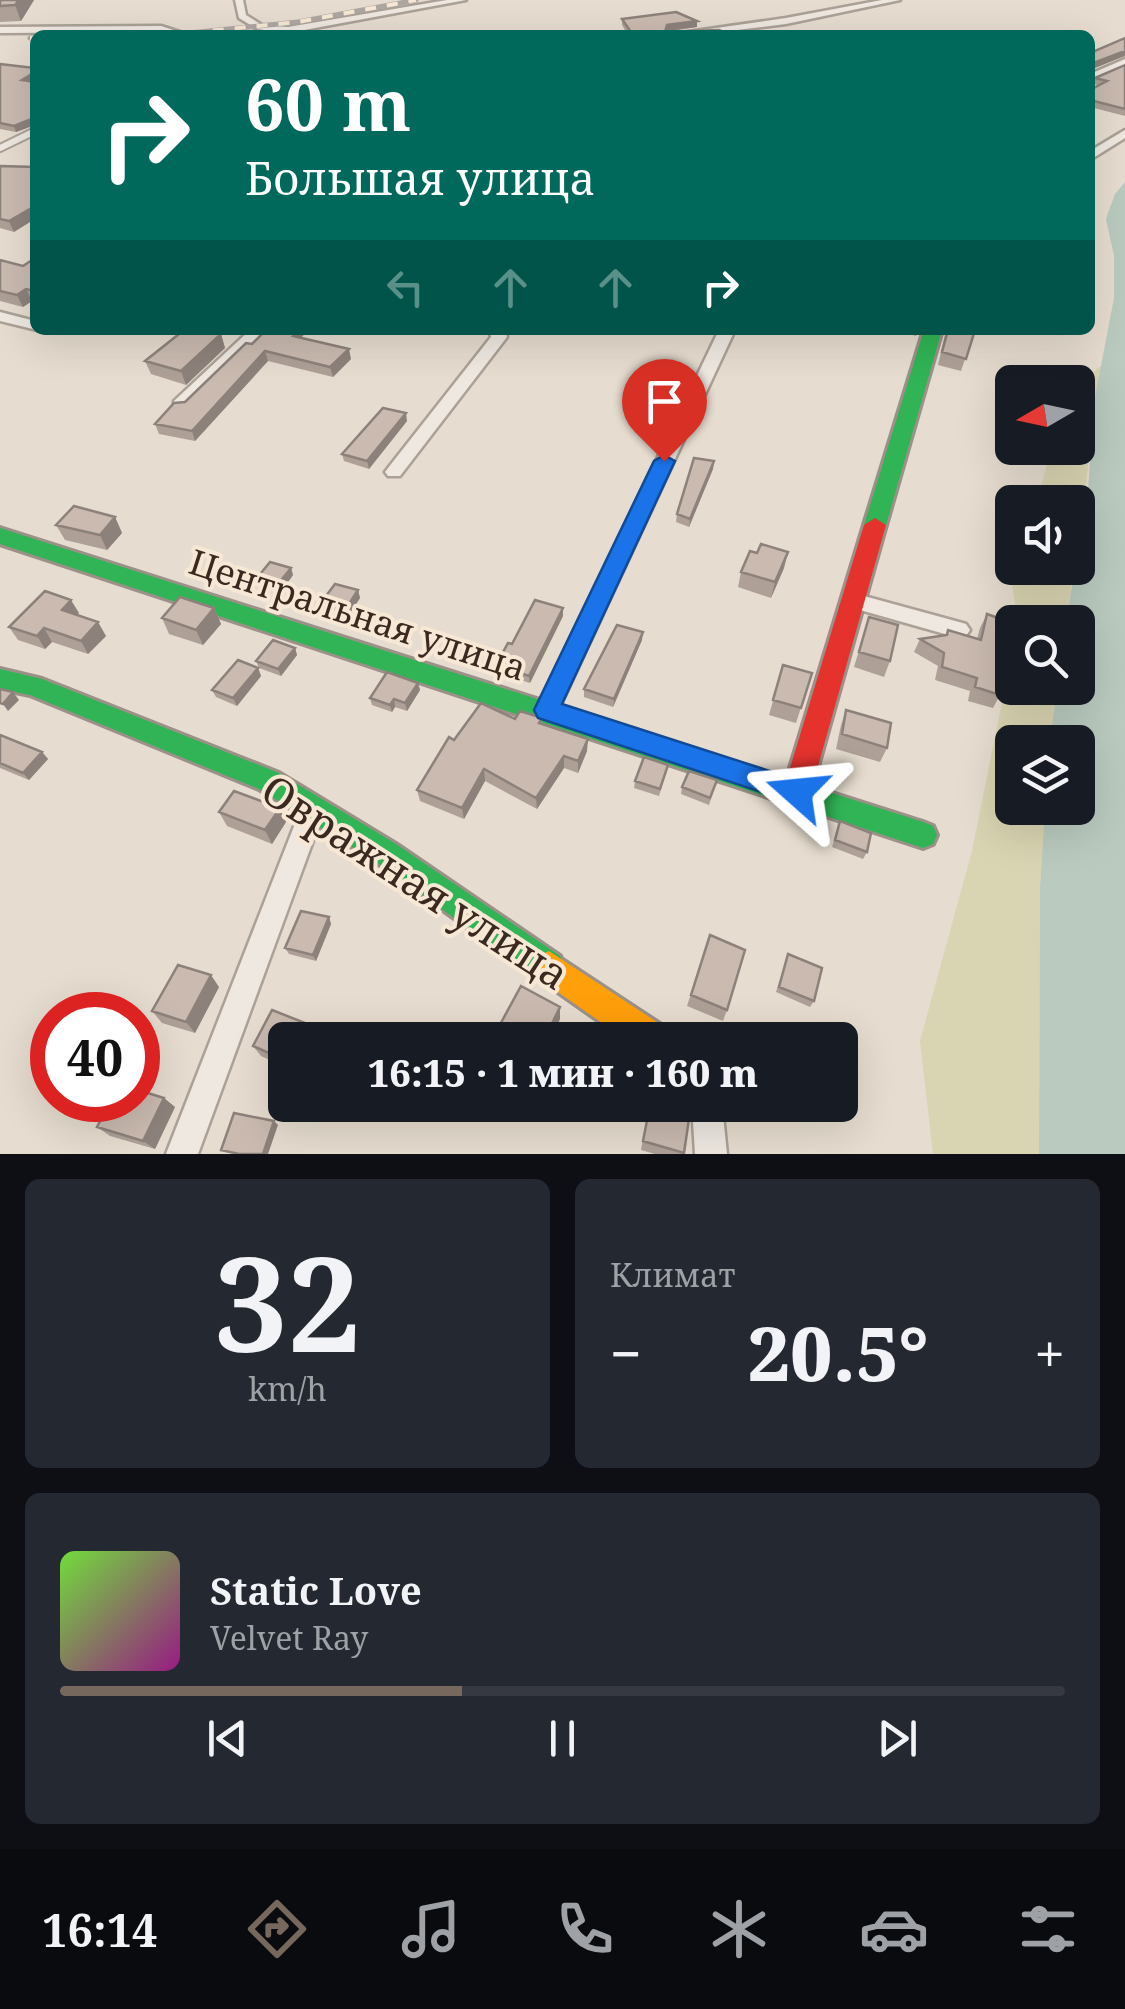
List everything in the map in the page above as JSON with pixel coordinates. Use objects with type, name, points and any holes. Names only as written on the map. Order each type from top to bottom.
[{"type":"street","points":[[239,0],[242,16],[268,30]]},
{"type":"street","points":[[290,30],[462,0]]},
{"type":"street","points":[[713,30],[896,0]]},
{"type":"street","points":[[0,30],[157,30]]},
{"type":"street","points":[[1095,76],[1125,62]]},
{"type":"street","points":[[1095,153],[1125,133]]},
{"type":"street","points":[[0,316],[30,325]]},
{"type":"street","points":[[180,405],[255,335]]},
{"type":"street","points":[[394,472],[498,335]]},
{"type":"street","points":[[547,710],[725,335]]},
{"type":"street","points":[[797,792],[932,335]]},
{"type":"street","name":"Центральная улица","points":[[0,536],[924,835]]},
{"type":"street","points":[[853,601],[960,630]]},
{"type":"street","name":"Овражная улица","points":[[0,679],[34,686],[269,781],[386,853],[628,1022]]},
{"type":"street","points":[[182,1154],[312,810]]},
{"type":"street","points":[[708,1122],[711,1154]]},
{"type":"lane","points":[[0,148],[30,133]]},
{"type":"shaded area","points":[[1125,182],[1125,1154],[1039,1154],[1044,825],[1095,825],[1095,725],[1052,725],[1055,705],[1095,705],[1095,605],[1069,605],[1072,585],[1095,585],[1095,485],[1088,485],[1090,465],[1095,465],[1095,397],[1114,298],[1114,256],[1106,219],[1115,194]]},
{"type":"shaded area","points":[[1101,366],[1095,405],[1095,370]]},
{"type":"shaded area","points":[[1047,465],[1088,465],[1086,485],[1041,485]]},
{"type":"shaded area","points":[[1012,585],[1071,585],[1069,605],[1015,605]]},
{"type":"shaded area","points":[[1001,705],[1055,705],[1052,725],[997,725]]},
{"type":"shaded area","points":[[995,737],[995,825],[1044,825],[1039,1154],[933,1154],[920,1041],[972,851]]},
{"type":"building","points":[[0,0],[19,0],[15,5],[0,6]]},
{"type":"building","points":[[676,12],[697,21],[667,25],[666,30],[630,30],[622,19]]},
{"type":"building","points":[[1125,38],[1125,51],[1095,62],[1095,51]]},
{"type":"building","points":[[0,64],[30,67],[30,75],[22,80],[30,81],[30,120],[14,126],[0,123]]},
{"type":"building","points":[[1125,65],[1125,109],[1095,101],[1095,87],[1107,81],[1095,78]]},
{"type":"building","points":[[0,166],[30,167],[30,209],[9,221],[0,219]]},
{"type":"building","points":[[0,260],[23,266],[30,261],[30,290],[17,295],[0,291]]},
{"type":"building","points":[[178,335],[220,335],[181,371],[145,361]]},
{"type":"building","points":[[261,335],[294,335],[349,349],[330,367],[265,351],[192,431],[155,424],[174,403],[185,402],[246,343],[252,344]]},
{"type":"building","points":[[947,335],[973,335],[966,359],[942,352]]},
{"type":"building","points":[[383,408],[406,413],[367,461],[342,454]]},
{"type":"building","points":[[694,458],[714,461],[690,519],[677,514]]},
{"type":"building","points":[[74,506],[115,517],[100,535],[56,525]]},
{"type":"building","points":[[761,544],[788,552],[775,582],[741,572],[750,551],[757,553]]},
{"type":"building","points":[[270,562],[291,568],[278,584],[257,578]]},
{"type":"building","points":[[335,584],[358,590],[347,607],[323,600]]},
{"type":"building","points":[[45,591],[71,600],[62,610],[98,622],[81,641],[44,628],[37,636],[9,627]]},
{"type":"building","points":[[180,597],[214,608],[196,630],[162,618]]},
{"type":"building","points":[[535,600],[563,608],[529,676],[496,665]]},
{"type":"building","points":[[987,614],[995,617],[995,693],[975,687],[977,678],[942,667],[944,653],[920,639],[947,635],[948,630],[981,640]]},
{"type":"building","points":[[869,617],[898,625],[890,661],[859,652]]},
{"type":"building","points":[[617,625],[643,632],[614,699],[584,689]]},
{"type":"building","points":[[273,640],[295,648],[278,669],[256,661]]},
{"type":"building","points":[[238,660],[258,668],[233,698],[212,690]]},
{"type":"building","points":[[783,665],[812,673],[801,708],[773,700]]},
{"type":"building","points":[[387,672],[418,683],[405,703],[394,699],[390,705],[370,698]]},
{"type":"building","points":[[0,689],[13,692],[3,704],[0,703]]},
{"type":"building","points":[[481,703],[515,719],[520,711],[542,718],[539,723],[588,739],[578,761],[564,756],[536,798],[484,769],[462,808],[417,790],[449,737],[454,740]]},
{"type":"building","points":[[846,710],[891,723],[887,748],[842,734]]},
{"type":"building","points":[[0,735],[42,752],[23,773],[0,763]]},
{"type":"building","points":[[644,757],[668,765],[660,789],[635,781]]},
{"type":"building","points":[[689,771],[717,780],[710,798],[682,787]]},
{"type":"building","points":[[234,791],[280,808],[265,830],[219,812]]},
{"type":"building","points":[[840,821],[871,833],[867,852],[835,840]]},
{"type":"building","points":[[301,911],[329,917],[313,955],[285,948]]},
{"type":"building","points":[[710,935],[745,950],[727,1010],[691,995]]},
{"type":"building","points":[[788,954],[822,968],[814,1001],[779,987]]},
{"type":"building","points":[[178,965],[211,975],[186,1022],[160,1014],[160,997]]},
{"type":"building","points":[[521,986],[560,1007],[553,1022],[501,1022]]},
{"type":"building","points":[[272,1010],[302,1022],[268,1022],[268,1053],[253,1046]]},
{"type":"building","points":[[234,1113],[274,1122],[263,1154],[221,1150]]},
{"type":"building","points":[[100,1122],[152,1122],[143,1141],[97,1127]]},
{"type":"building","points":[[647,1122],[689,1122],[684,1153],[643,1141]]},
{"type":"railway","points":[[219,30],[298,22],[416,0]]},
{"type":"traffic: fast","points":[[875,525],[932,335]]},
{"type":"traffic: fast","points":[[0,536],[923,835]]},
{"type":"traffic: fast","points":[[0,679],[33,686],[269,781],[386,853],[549,967]]},
{"type":"traffic: slow","points":[[549,967],[628,1022]]},
{"type":"traffic: jam","points":[[797,791],[875,525]]},
{"type":"route","points":[[664,461],[547,710],[797,792]]}]
